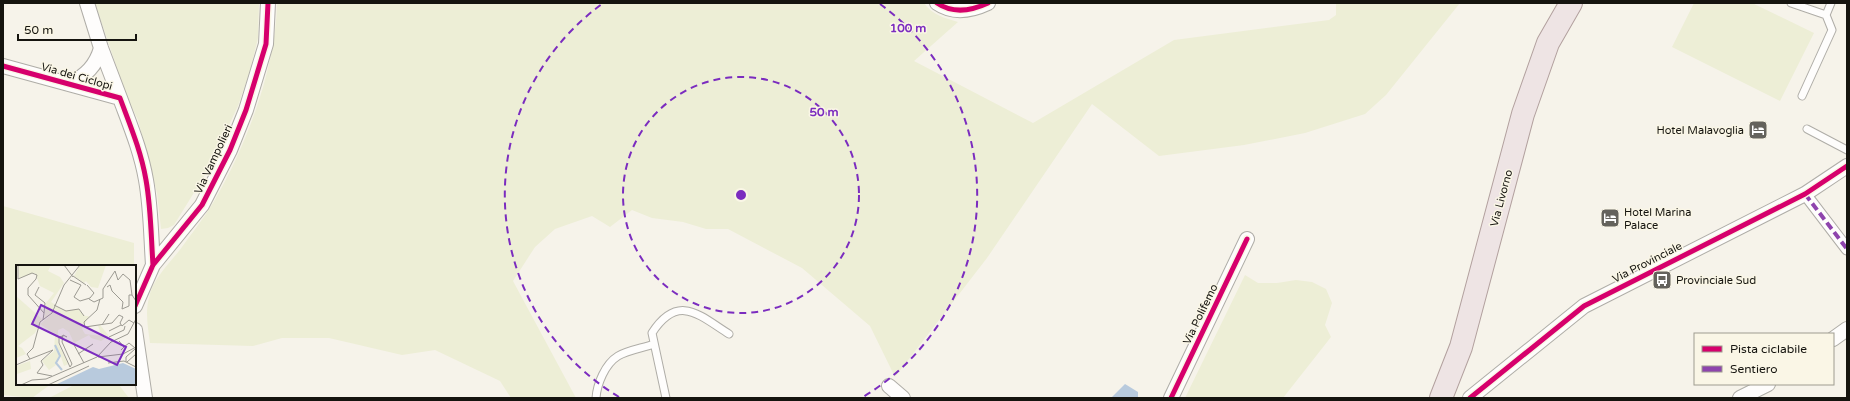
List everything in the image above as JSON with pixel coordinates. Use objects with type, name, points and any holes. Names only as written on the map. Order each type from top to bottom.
[{"type":"main road","name":"Via Livorno","points":[[1441,398],[1461,346],[1524,114],[1548,43],[1571,3]]},
{"type":"street","points":[[87,3],[101,48],[120,98]]},
{"type":"street","name":"Via Vampolieri","points":[[136,304],[153,265],[202,205],[230,150],[246,110],[266,44],[268,3]]},
{"type":"street","points":[[937,3],[944,8],[963,11],[988,3]]},
{"type":"street","points":[[70,84],[86,75],[98,60],[101,48]]},
{"type":"street","name":"Via dei Ciclopi","points":[[3,66],[120,98],[138,148],[146,180],[151,220],[153,265]]},
{"type":"street","name":"Via Provinciale","points":[[1470,398],[1584,306],[1805,194],[1847,166]]},
{"type":"street","points":[[1805,194],[1847,249]]},
{"type":"street","name":"Via Polifemo","points":[[1171,398],[1247,239]]},
{"type":"street","points":[[1834,338],[1847,329]]},
{"type":"street","points":[[136,336],[146,398]]},
{"type":"street","points":[[1740,398],[1766,385]]},
{"type":"street","points":[[889,386],[903,398]]},
{"type":"lane","points":[[1791,3],[1826,15]]},
{"type":"lane","points":[[1802,96],[1832,30],[1826,15],[1831,3]]},
{"type":"lane","points":[[1807,129],[1847,150]]},
{"type":"lane","points":[[666,398],[652,333],[660,321],[670,314],[680,310],[688,310],[696,313],[729,334]]},
{"type":"lane","points":[[596,398],[597,387],[607,369],[618,356],[654,344]]},
{"type":"green space","points":[[95,3],[259,3],[258,38],[250,71],[238,106],[208,170],[174,225],[168,228],[161,229],[157,193],[138,120],[126,95]]},
{"type":"green space","points":[[277,3],[924,3],[935,13],[958,22],[914,61],[1033,123],[1174,40],[1329,20],[1336,15],[1336,3],[1460,3],[1386,95],[1365,114],[1305,133],[1244,145],[1159,156],[1092,104],[987,258],[895,377],[870,326],[802,268],[728,229],[706,229],[683,222],[652,218],[632,210],[610,227],[592,216],[555,229],[535,247],[513,281],[576,398],[511,398],[500,381],[435,350],[402,355],[329,338],[282,338],[253,346],[150,343],[147,309],[154,284],[213,203],[237,157],[257,106],[271,54]]},
{"type":"green space","points":[[1694,3],[1752,3],[1814,33],[1780,101],[1672,47]]},
{"type":"green space","points":[[3,206],[134,243],[134,265],[16,265],[16,385],[50,385],[32,398],[3,395]]},
{"type":"green space","points":[[1245,275],[1258,283],[1277,283],[1296,280],[1312,282],[1326,289],[1332,303],[1325,325],[1331,337],[1283,398],[1185,398]]},
{"type":"green space","points":[[74,385],[119,385],[129,398],[49,398]]},
{"type":"water","points":[[1125,384],[1138,392],[1138,398],[1112,397]]},
{"type":"marked path","points":[[1805,194],[1847,249]]},
{"type":"cycle path","points":[[136,304],[153,265],[202,205],[230,150],[246,110],[266,44],[268,3]]},
{"type":"cycle path","points":[[937,3],[949,9],[956,10],[975,8],[988,3]]},
{"type":"cycle path","points":[[3,66],[120,98],[144,169],[150,212],[153,265]]},
{"type":"cycle path","points":[[1470,398],[1584,306],[1805,194],[1847,166]]},
{"type":"cycle path","points":[[1171,398],[1247,239]]},
{"type":"place","name":"Hotel Malavoglia","points":[[1758,130]]},
{"type":"place","name":"Hotel Marina Palace","points":[[1610,218]]},
{"type":"place","name":"Provinciale Sud","points":[[1662,280]]}]
